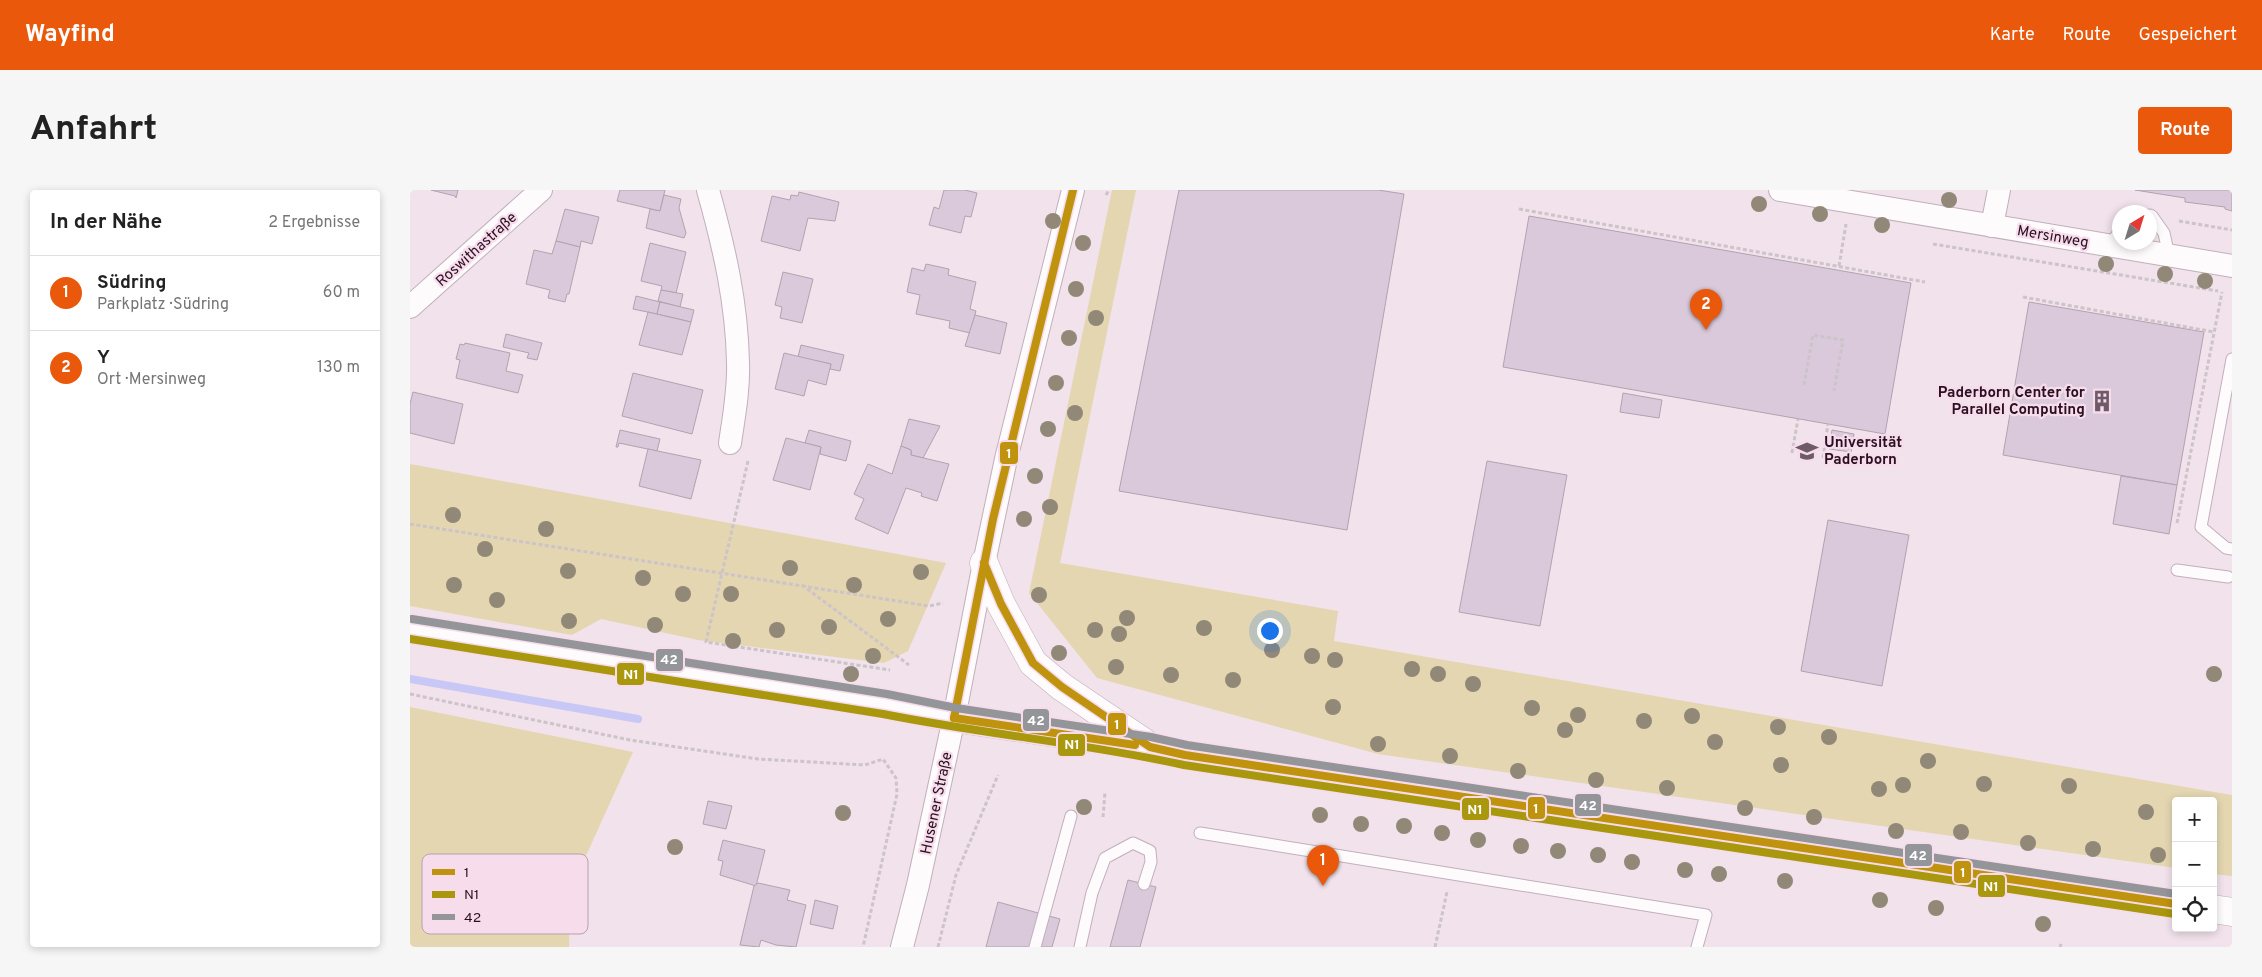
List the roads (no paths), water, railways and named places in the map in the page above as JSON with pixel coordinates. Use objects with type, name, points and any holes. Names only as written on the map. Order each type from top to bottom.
[{"type":"main road","points":[[984,563],[1001,604],[1032,663],[1062,687],[1150,747]]},
{"type":"main road","points":[[410,629],[884,704],[954,718],[1150,747],[1185,755],[2172,903]]},
{"type":"street","name":"Roswithastraße","points":[[410,307],[541,190]]},
{"type":"street","points":[[708,190],[726,253],[735,304],[738,364],[730,443]]},
{"type":"street","name":"Husener Straße","points":[[902,947],[918,885],[954,718],[1006,459],[1073,190]]},
{"type":"street","name":"Mersinweg","points":[[1780,190],[1992,226],[2112,238]]},
{"type":"street","points":[[1992,226],[1999,190]]},
{"type":"street","name":"Mersinweg","points":[[2151,250],[2169,256],[2232,266]]},
{"type":"lane","points":[[2157,223],[2164,233],[2169,256]]},
{"type":"lane","points":[[2232,359],[2201,526],[2226,548],[2232,549]]},
{"type":"lane","points":[[2177,570],[2228,577]]},
{"type":"lane","points":[[1035,947],[1071,816]]},
{"type":"lane","points":[[1200,833],[1706,915],[1697,947]]},
{"type":"lane","points":[[1080,947],[1092,893],[1105,858],[1132,843],[1150,851],[1151,862],[1144,884]]},
{"type":"waterway","points":[[410,679],[638,719]]},
{"type":"place","name":"Y","points":[[1706,330]]},
{"type":"place","name":"Paderborn Center for Parallel Computing","points":[[2102,401]]},
{"type":"place","name":"Universität Paderborn","points":[[1807,451]]},
{"type":"place","name":"Südring","points":[[1323,886]]}]
